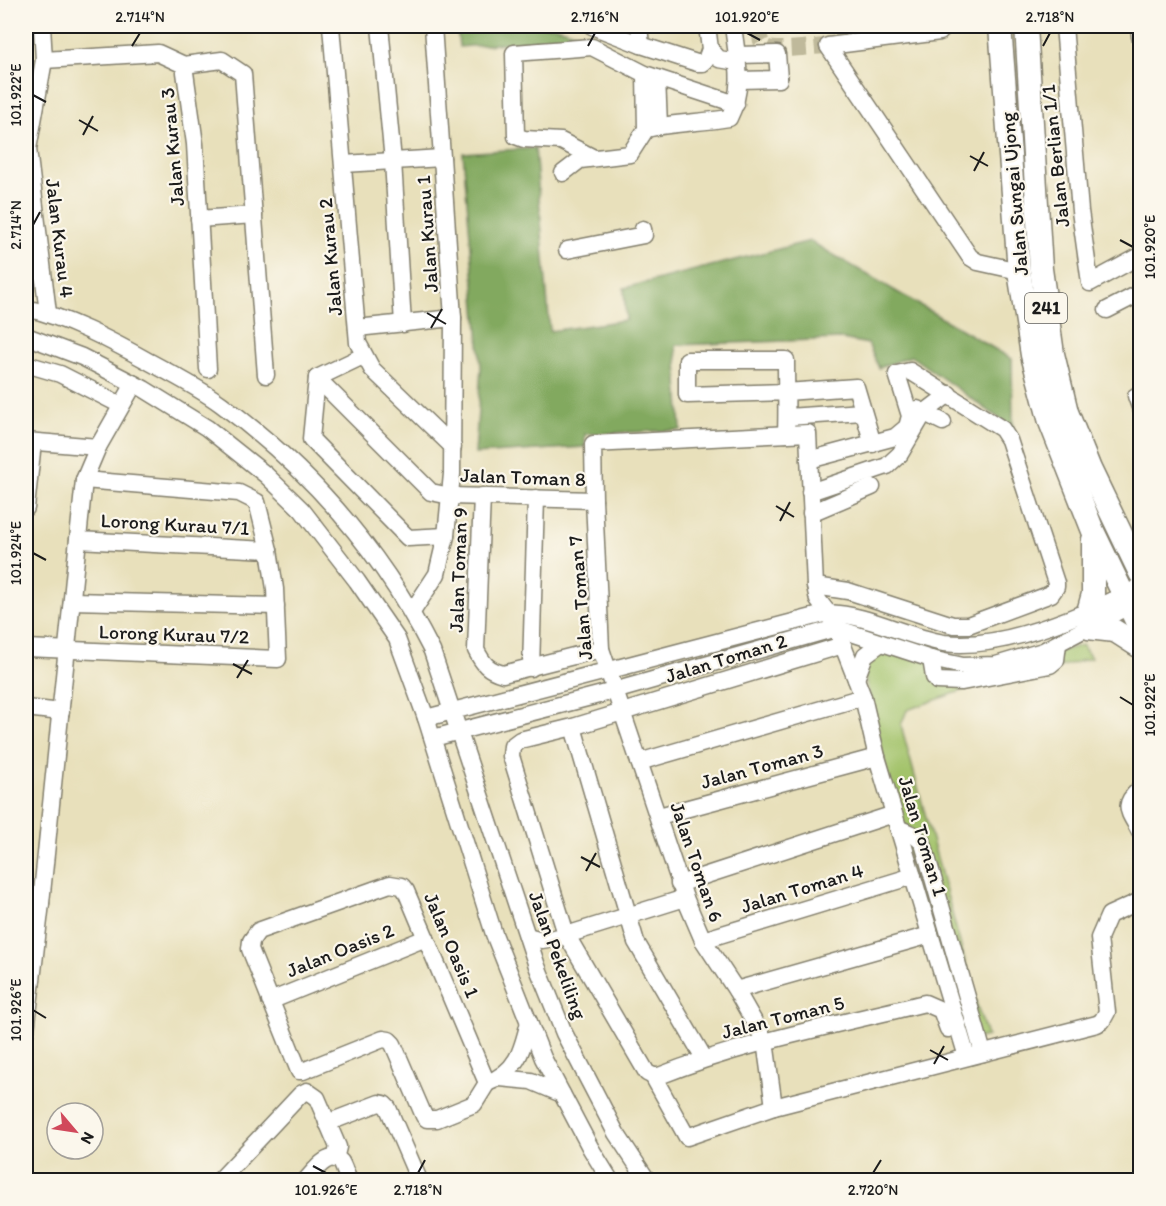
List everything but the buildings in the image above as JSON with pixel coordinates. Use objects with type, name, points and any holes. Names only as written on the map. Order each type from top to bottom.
[{"type":"highway","name":"Jalan Sungai Ujong","points":[[1000,26],[1019,271],[1032,355],[1050,422],[1093,531],[1133,597],[1140,629]]},
{"type":"highway","name":"Jalan Sungai Ujong","points":[[1026,26],[1041,270],[1053,354],[1067,412],[1090,469],[1135,554],[1140,573]]},
{"type":"highway","points":[[1093,531],[1095,577],[1088,620],[1114,631],[1140,647]]},
{"type":"street","name":"Jalan Kurau 4","points":[[42,26],[44,60],[27,149],[48,313]]},
{"type":"street","name":"Jalan Kurau 2","points":[[332,26],[358,343],[372,369],[453,447]]},
{"type":"street","points":[[380,26],[393,161],[404,324]]},
{"type":"street","name":"Jalan Kurau 1","points":[[412,612],[436,573],[446,536],[453,447],[453,318],[434,26]]},
{"type":"street","points":[[592,26],[697,63],[703,63],[706,60],[710,49],[707,26]]},
{"type":"street","points":[[639,26],[641,45]]},
{"type":"street","points":[[563,173],[580,160],[630,154],[653,127],[729,118],[736,104],[739,80],[733,26]]},
{"type":"street","points":[[939,26],[940,32],[828,46],[970,257],[978,262],[1019,271]]},
{"type":"street","name":"Jalan Berlian 1/1","points":[[1064,26],[1080,211],[1090,282],[1140,256]]},
{"type":"street","points":[[1139,26],[1140,37]]},
{"type":"street","points":[[594,158],[561,141],[524,139],[516,136],[514,53],[592,47],[651,76],[736,104]]},
{"type":"street","points":[[710,49],[719,59],[777,54],[779,79],[739,80]]},
{"type":"street","name":"Jalan Kurau 3","points":[[44,60],[158,53],[184,65],[195,144],[208,369]]},
{"type":"street","points":[[184,65],[222,60],[243,74],[266,375]]},
{"type":"street","points":[[651,76],[653,127]]},
{"type":"street","points":[[344,164],[442,158]]},
{"type":"street","points":[[200,219],[254,215]]},
{"type":"street","points":[[567,250],[644,236],[643,229]]},
{"type":"street","points":[[1107,310],[1140,293]]},
{"type":"street","name":"Jalan Pekeliling","points":[[26,308],[48,313],[112,341],[221,404],[318,489],[385,569],[412,612],[432,651],[537,966],[564,1033],[616,1133],[647,1180]]},
{"type":"street","points":[[357,328],[453,318]]},
{"type":"street","points":[[26,336],[74,353],[134,384],[207,428],[266,475],[302,510],[357,581],[396,639],[433,738],[494,934],[543,1058],[610,1180]]},
{"type":"street","points":[[317,378],[363,356]]},
{"type":"street","points":[[809,460],[873,444],[900,435],[907,427],[910,416],[897,375],[910,371],[1002,429],[1010,440],[1056,583],[1051,594],[968,625],[953,625],[848,591],[815,586],[810,492],[808,433],[786,434],[787,417],[786,392],[786,360],[687,360],[687,395],[786,392],[856,387],[873,444]]},
{"type":"street","points":[[26,364],[60,374],[121,405]]},
{"type":"street","points":[[317,378],[311,439],[408,538],[446,536]]},
{"type":"street","points":[[317,378],[430,492],[450,496]]},
{"type":"street","points":[[26,1031],[33,902],[61,712],[84,480],[98,447],[134,384]]},
{"type":"street","points":[[810,492],[887,466],[900,454],[924,413],[948,394]]},
{"type":"street","points":[[1140,394],[1136,396],[1140,407]]},
{"type":"street","points":[[907,405],[943,422]]},
{"type":"street","points":[[787,417],[863,412]]},
{"type":"street","name":"Jalan Toman 7","points":[[614,691],[601,649],[593,444],[786,434]]},
{"type":"street","points":[[890,438],[900,442],[900,454]]},
{"type":"street","points":[[26,508],[29,442],[98,447]]},
{"type":"street","points":[[72,601],[276,606],[269,550],[257,502],[239,493],[84,480]]},
{"type":"street","points":[[811,513],[872,487]]},
{"type":"street","name":"Jalan Toman 8","points":[[450,496],[594,500]]},
{"type":"street","name":"Jalan Toman 9","points":[[482,496],[476,650],[482,663],[491,671],[503,674],[601,649]]},
{"type":"street","points":[[531,668],[536,498]]},
{"type":"street","name":"Lorong Kurau 7/1","points":[[78,540],[269,550]]},
{"type":"street","name":"Jalan Toman 1","points":[[815,586],[818,600],[836,628],[863,697],[877,757],[969,1057]]},
{"type":"street","points":[[433,738],[614,691],[836,628],[931,659],[963,666],[996,665],[1033,655],[1058,644],[1088,620],[1133,597]]},
{"type":"street","name":"Lorong Kurau 7/2","points":[[26,648],[278,659],[276,606]]},
{"type":"street","points":[[426,718],[828,613],[860,616],[916,636],[944,643],[969,644],[1003,639],[1088,620]]},
{"type":"street","points":[[856,679],[865,655],[881,643]]},
{"type":"street","points":[[931,659],[935,679],[942,682],[962,682],[1055,663],[1058,644]]},
{"type":"street","name":"Jalan Toman 2","points":[[774,1107],[687,1137],[653,1076],[647,1073],[563,935],[511,756],[512,746],[520,740],[573,727],[843,645]]},
{"type":"street","points":[[761,650],[767,668]]},
{"type":"street","name":"Jalan Toman 6","points":[[614,691],[659,816],[682,891],[703,940],[736,990],[765,1041],[774,1107]]},
{"type":"street","points":[[639,762],[863,697]]},
{"type":"street","points":[[26,708],[61,712]]},
{"type":"street","points":[[573,727],[636,942],[704,1058]]},
{"type":"street","name":"Jalan Toman 3","points":[[659,816],[877,757]]},
{"type":"street","points":[[1140,789],[1128,802],[1128,807],[1140,832]]},
{"type":"street","points":[[527,936],[542,940],[563,935],[627,914],[682,891],[896,821],[923,843],[936,889],[969,1057]]},
{"type":"street","name":"Jalan Toman 4","points":[[703,940],[913,876]]},
{"type":"street","name":"Jalan Oasis 1","points":[[270,1001],[250,949],[251,941],[258,931],[390,884],[397,884],[406,891],[493,1081]]},
{"type":"street","points":[[922,904],[933,896],[936,889]]},
{"type":"street","points":[[774,1107],[1097,1024],[1102,1021],[1107,1012],[1099,938],[1109,915],[1140,901]]},
{"type":"street","points":[[537,966],[547,947],[563,935]]},
{"type":"street","points":[[736,990],[930,935]]},
{"type":"street","name":"Jalan Oasis 2","points":[[270,1001],[426,938]]},
{"type":"street","points":[[941,970],[936,987],[925,1003],[944,1013],[969,1057]]},
{"type":"street","points":[[270,1001],[299,1071],[383,1039],[389,1040],[424,1116],[432,1120],[474,1104],[493,1081],[514,1064],[519,1056],[529,1022]]},
{"type":"street","name":"Jalan Toman 5","points":[[653,1076],[659,1076],[704,1058],[765,1041],[925,1003]]},
{"type":"street","points":[[493,1081],[531,1081],[562,1094]]},
{"type":"street","points":[[220,1180],[301,1094],[307,1091],[317,1098],[338,1147],[335,1159]]},
{"type":"street","points":[[327,1123],[379,1103],[384,1104],[388,1108],[419,1180]]},
{"type":"street","points":[[306,1180],[324,1161],[335,1159],[341,1163],[349,1180]]},
{"type":"green space","points":[[457,26],[554,26],[591,37],[459,47]]},
{"type":"green space","points":[[535,148],[550,331],[626,320],[624,288],[810,241],[1012,359],[1013,428],[911,356],[879,368],[868,344],[842,339],[676,345],[681,430],[585,434],[585,447],[475,454],[481,367],[463,153]]},
{"type":"green space","points":[[1082,645],[1091,658],[1035,674],[981,684],[907,710],[901,725],[987,1036],[964,1041],[897,816],[865,678],[865,665],[877,651],[909,658],[1000,668]]},
{"type":"tunnel","points":[[759,26],[760,38],[766,47],[786,49],[828,46]]}]
